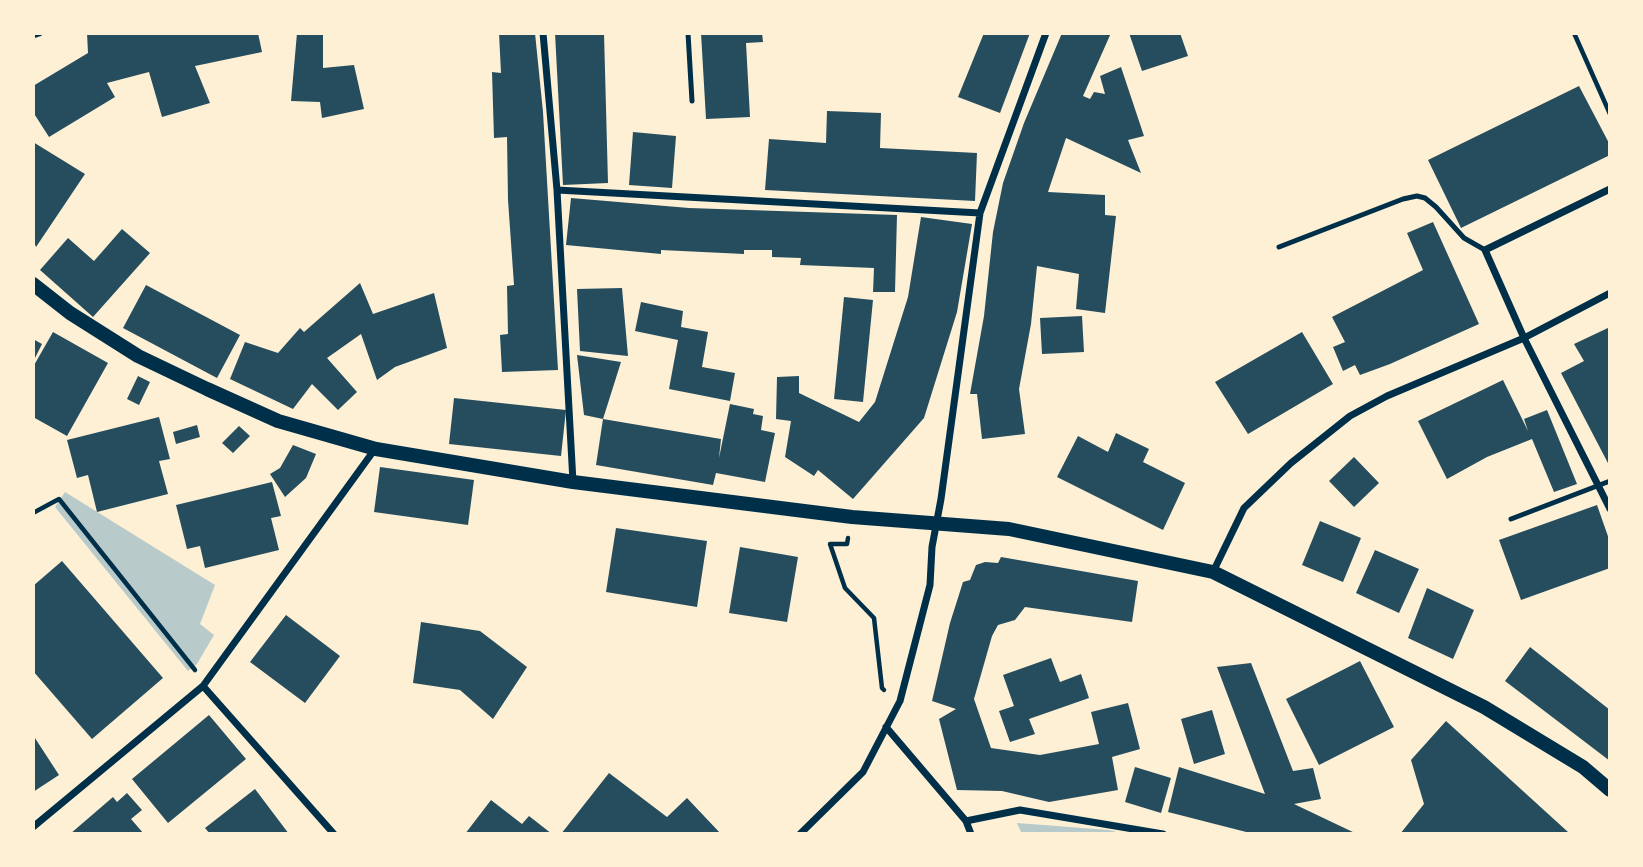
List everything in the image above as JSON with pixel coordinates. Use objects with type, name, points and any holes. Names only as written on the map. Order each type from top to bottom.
[{"type":"main road","points":[[33,284],[70,313],[138,356],[278,421],[376,449],[573,482],[852,517],[1009,529],[1213,572],[1484,707],[1583,767],[1610,790]]},
{"type":"street","points":[[33,35],[39,33]]},
{"type":"street","points":[[543,33],[556,190],[573,482]]},
{"type":"street","points":[[800,834],[863,772],[900,701],[930,584],[932,547],[980,213],[1046,33]]},
{"type":"street","points":[[1610,189],[1485,250],[1524,338],[1610,509]]},
{"type":"street","points":[[556,190],[980,213]]},
{"type":"street","points":[[1213,572],[1244,508],[1292,463],[1350,416],[1387,396],[1524,338],[1610,293]]},
{"type":"street","points":[[33,827],[203,686],[376,449]]},
{"type":"street","points":[[203,686],[334,834]]},
{"type":"street","points":[[886,727],[966,821],[971,834]]},
{"type":"street","points":[[966,821],[1020,810],[1163,834]]},
{"type":"lane","points":[[688,33],[692,101]]},
{"type":"lane","points":[[1279,247],[1417,196],[1426,198],[1464,238],[1485,250]]},
{"type":"lane","points":[[1511,519],[1610,481]]},
{"type":"path","points":[[1574,33],[1610,114]]},
{"type":"path","points":[[33,513],[58,499],[193,667],[203,686]]},
{"type":"path","points":[[852,517],[847,544],[830,544],[845,589],[874,618],[882,688],[900,701]]},
{"type":"shaded area","points":[[65,492],[215,585],[200,624],[214,635],[197,664],[188,671],[55,507]]},
{"type":"shaded area","points":[[1017,823],[1109,830],[1124,834],[1022,834]]},
{"type":"building","points":[[87,33],[258,33],[262,52],[195,66],[210,103],[162,117],[149,72],[107,83],[115,97],[49,137],[33,112],[33,86],[88,53]]},
{"type":"building","points":[[297,33],[323,33],[323,68],[354,65],[364,109],[322,118],[320,102],[291,101]]},
{"type":"building","points":[[499,33],[535,33],[543,112],[558,370],[502,372],[500,335],[508,334],[507,286],[514,285],[507,137],[494,138],[492,72],[501,73]]},
{"type":"building","points":[[555,33],[604,33],[608,183],[563,185]]},
{"type":"building","points":[[701,33],[762,33],[763,42],[746,43],[750,117],[706,119]]},
{"type":"building","points":[[984,33],[1030,33],[1000,113],[958,97]]},
{"type":"building","points":[[1062,33],[1111,33],[1083,96],[1090,99],[1094,92],[1105,94],[1100,76],[1121,67],[1144,136],[1128,140],[1141,173],[1066,138],[1048,192],[1105,195],[1105,215],[1116,216],[1105,313],[1076,309],[1079,274],[1037,266],[1031,324],[1019,389],[1025,434],[982,439],[977,394],[970,394],[984,316],[993,232],[1003,183],[1024,123]]},
{"type":"building","points":[[1129,33],[1180,33],[1188,56],[1142,71]]},
{"type":"building","points":[[1579,86],[1610,145],[1610,155],[1461,228],[1428,160]]},
{"type":"building","points":[[827,111],[881,113],[880,148],[977,153],[975,201],[765,190],[769,139],[826,143]]},
{"type":"building","points":[[633,132],[676,136],[672,188],[629,185]]},
{"type":"building","points":[[33,142],[85,174],[36,247],[33,240]]},
{"type":"building","points":[[571,198],[689,208],[897,215],[895,292],[873,292],[874,268],[800,265],[801,258],[772,257],[772,250],[744,250],[744,254],[661,250],[661,254],[566,245]]},
{"type":"building","points":[[921,217],[972,224],[957,312],[924,418],[853,499],[818,470],[814,476],[785,457],[791,421],[776,419],[777,377],[799,376],[799,393],[859,422],[875,402],[908,297]]},
{"type":"building","points":[[1433,222],[1479,324],[1360,375],[1355,365],[1343,371],[1333,347],[1345,342],[1332,317],[1423,270],[1407,233]]},
{"type":"building","points":[[122,229],[150,253],[93,317],[40,270],[68,238],[94,261]]},
{"type":"building","points":[[360,283],[373,314],[434,293],[447,348],[395,367],[377,380],[361,334],[327,358],[357,392],[338,410],[312,384],[293,409],[230,379],[245,342],[278,353],[300,328],[304,332]]},
{"type":"building","points":[[146,285],[240,335],[217,378],[123,328]]},
{"type":"building","points":[[622,288],[628,356],[580,351],[577,289]]},
{"type":"building","points":[[844,297],[873,300],[863,402],[834,399]]},
{"type":"building","points":[[641,302],[683,311],[681,327],[708,332],[702,367],[735,373],[730,401],[669,389],[678,340],[635,331]]},
{"type":"building","points":[[1082,316],[1084,352],[1042,354],[1040,318]]},
{"type":"building","points":[[1610,327],[1610,467],[1561,373],[1584,361],[1574,344]]},
{"type":"building","points":[[53,332],[108,363],[67,436],[33,417],[33,367]]},
{"type":"building","points":[[1302,332],[1333,384],[1248,434],[1215,382]]},
{"type":"building","points":[[33,339],[42,344],[33,362]]},
{"type":"building","points":[[577,355],[621,362],[603,419],[584,415]]},
{"type":"building","points":[[138,376],[150,382],[139,405],[127,399]]},
{"type":"building","points":[[1503,380],[1528,431],[1524,419],[1547,410],[1577,484],[1554,492],[1532,439],[1487,457],[1447,479],[1418,421]]},
{"type":"building","points":[[454,398],[566,410],[561,456],[449,444]]},
{"type":"building","points":[[730,404],[754,409],[753,414],[763,416],[761,430],[775,433],[765,482],[716,473],[713,485],[596,465],[603,419],[721,439],[719,458]]},
{"type":"building","points":[[159,417],[170,459],[159,461],[168,494],[97,512],[88,475],[77,478],[67,440]]},
{"type":"building","points":[[197,425],[200,437],[176,444],[173,432]]},
{"type":"building","points":[[239,426],[250,436],[233,453],[222,443]]},
{"type":"building","points":[[1116,433],[1149,449],[1143,462],[1185,483],[1163,530],[1057,477],[1078,436],[1108,452]]},
{"type":"building","points":[[293,445],[316,454],[306,478],[285,497],[270,474],[280,468]]},
{"type":"building","points":[[1354,457],[1379,483],[1354,507],[1329,481]]},
{"type":"building","points":[[380,467],[474,480],[468,525],[374,512]]},
{"type":"building","points":[[272,482],[281,516],[271,518],[279,550],[205,568],[200,546],[187,549],[176,505]]},
{"type":"building","points":[[1597,505],[1610,542],[1610,568],[1521,600],[1499,540]]},
{"type":"building","points":[[1320,521],[1361,538],[1343,582],[1302,565]]},
{"type":"building","points":[[616,528],[707,541],[697,607],[606,592]]},
{"type":"building","points":[[740,547],[798,557],[787,622],[729,613]]},
{"type":"building","points":[[1375,550],[1419,569],[1399,613],[1356,593]]},
{"type":"building","points":[[1001,557],[1138,581],[1132,622],[1025,607],[1015,620],[998,625],[992,636],[974,699],[991,748],[1040,755],[1099,744],[1091,712],[1128,703],[1140,749],[1112,757],[1118,790],[1049,802],[1002,791],[957,790],[939,719],[956,709],[932,701],[950,623],[963,582],[970,580],[976,565],[985,562],[998,563]]},
{"type":"building","points":[[62,561],[163,678],[92,739],[33,671],[33,586]]},
{"type":"building","points":[[1427,588],[1474,610],[1453,659],[1408,638]]},
{"type":"building","points":[[286,615],[340,656],[305,703],[250,662]]},
{"type":"building","points":[[421,622],[480,631],[527,667],[493,719],[460,690],[413,683]]},
{"type":"building","points":[[1530,647],[1610,710],[1610,761],[1505,681]]},
{"type":"building","points":[[1051,658],[1060,682],[1081,674],[1089,698],[1029,719],[1035,734],[1010,742],[999,711],[1014,706],[1003,675]]},
{"type":"building","points":[[1360,661],[1394,727],[1319,765],[1286,699]]},
{"type":"building","points":[[1251,663],[1293,771],[1313,768],[1321,799],[1294,804],[1357,834],[1254,834],[1168,812],[1179,767],[1265,794],[1217,667]]},
{"type":"building","points":[[1212,710],[1225,754],[1194,764],[1181,719]]},
{"type":"building","points":[[209,715],[246,759],[168,823],[132,779]]},
{"type":"building","points":[[1446,721],[1568,832],[1400,834],[1424,804],[1411,760]]},
{"type":"building","points":[[33,735],[59,775],[33,792]]},
{"type":"building","points":[[1135,767],[1171,778],[1161,813],[1125,802]]},
{"type":"building","points":[[609,773],[667,817],[687,798],[721,834],[561,834]]},
{"type":"building","points":[[255,789],[289,834],[210,834],[205,828]]},
{"type":"building","points":[[127,793],[142,810],[131,819],[144,834],[70,834],[113,797],[117,802]]},
{"type":"building","points":[[491,800],[522,824],[529,816],[552,834],[465,834]]}]
